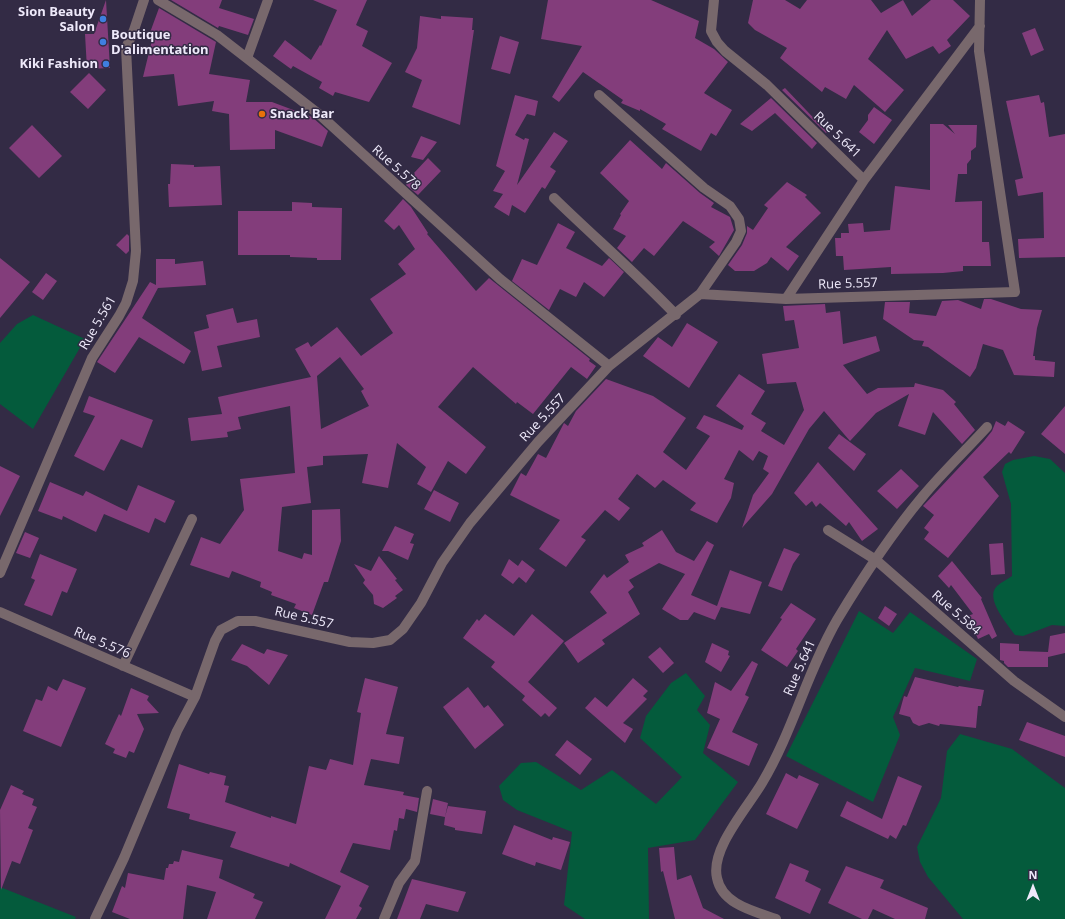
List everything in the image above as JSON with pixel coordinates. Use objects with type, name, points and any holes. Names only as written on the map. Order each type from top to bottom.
[{"type":"street","name":"Rue 5.561","points":[[0,573],[92,358],[119,316],[133,281],[136,251],[126,48],[144,0]]},
{"type":"street","name":"Rue 5.578","points":[[158,0],[216,35],[320,115],[500,279],[609,366]]},
{"type":"street","points":[[247,58],[268,0]]},
{"type":"street","name":"Rue 5.641","points":[[714,0],[712,31],[717,42],[725,51],[767,85],[864,180]]},
{"type":"street","points":[[786,299],[864,180],[980,26],[980,0]]},
{"type":"street","name":"Rue 5.557","points":[[95,919],[124,858],[177,731],[195,696],[221,630],[238,621],[255,620],[350,642],[373,643],[390,640],[404,630],[421,603],[442,563],[470,523],[538,442],[609,366],[676,315],[700,294],[786,299],[1015,292],[979,51],[980,26]]},
{"type":"street","points":[[598,95],[704,188],[730,206],[739,219],[741,231],[736,242],[700,294]]},
{"type":"street","points":[[554,198],[611,253],[639,277],[676,315]]},
{"type":"street","name":"Rue 5.641","points":[[776,919],[757,913],[731,901],[721,891],[716,876],[717,861],[740,813],[762,784],[783,742],[814,667],[837,620],[876,560],[922,496],[988,428]]},
{"type":"street","points":[[123,666],[192,519]]},
{"type":"street","name":"Rue 5.584","points":[[828,530],[876,560],[1014,681],[1065,718]]},
{"type":"street","name":"Rue 5.576","points":[[0,612],[195,696]]},
{"type":"street","points":[[384,919],[399,883],[415,861],[427,791]]},
{"type":"green space","points":[[33,315],[85,339],[33,429],[0,404],[0,343],[17,324]]},
{"type":"green space","points":[[1034,456],[1050,459],[1065,473],[1065,626],[1052,625],[1023,636],[1015,635],[998,611],[993,597],[997,586],[1012,576],[1011,504],[1002,472],[1005,464],[1013,460]]},
{"type":"green space","points":[[859,611],[893,633],[910,612],[977,659],[970,681],[915,668],[893,717],[900,735],[873,802],[786,756]]},
{"type":"green space","points":[[686,673],[705,696],[697,710],[710,725],[703,753],[738,782],[695,840],[648,848],[649,919],[585,919],[564,905],[572,832],[517,810],[503,800],[499,786],[521,763],[536,762],[581,790],[612,770],[656,804],[682,777],[640,738],[646,716],[671,683]]},
{"type":"green space","points":[[960,734],[1012,749],[1065,788],[1065,919],[963,919],[928,877],[920,862],[917,847],[941,798],[947,751]]},
{"type":"green space","points":[[0,887],[76,917],[75,919],[0,919]]},
{"type":"building","points":[[106,0],[110,68],[87,69],[85,34],[94,34]]},
{"type":"building","points":[[171,0],[222,0],[219,8],[254,19],[248,35],[219,26],[218,28]]},
{"type":"building","points":[[313,0],[367,0],[356,25],[368,31],[362,46],[392,63],[369,102],[335,92],[333,96],[319,88],[322,82],[293,66],[291,69],[273,56],[285,40],[311,60],[320,45],[321,46],[337,10]]},
{"type":"building","points":[[548,0],[651,0],[699,21],[695,38],[714,49],[728,62],[704,93],[732,110],[716,136],[711,133],[701,151],[662,129],[666,124],[640,109],[640,111],[621,103],[623,100],[583,72],[559,102],[552,97],[582,46],[541,39]]},
{"type":"building","points":[[753,0],[785,0],[800,9],[807,0],[871,0],[881,13],[903,0],[912,16],[931,0],[953,0],[970,16],[947,40],[951,46],[939,54],[933,46],[906,59],[887,30],[868,59],[904,90],[885,112],[854,85],[846,99],[825,87],[822,92],[780,58],[787,48],[755,30],[748,23]]},
{"type":"building","points":[[159,8],[216,42],[209,74],[250,80],[246,102],[272,102],[312,117],[328,131],[322,147],[275,130],[275,149],[230,150],[229,114],[212,111],[214,101],[178,106],[174,74],[143,77],[152,40],[148,38]]},
{"type":"building","points":[[420,16],[441,19],[441,16],[473,18],[472,30],[474,30],[460,125],[412,107],[422,80],[405,72],[417,48]]},
{"type":"building","points":[[1035,28],[1044,50],[1031,56],[1022,33]]},
{"type":"building","points":[[500,36],[519,42],[510,74],[491,69]]},
{"type":"building","points":[[89,73],[106,90],[88,109],[70,92]]},
{"type":"building","points":[[785,88],[827,132],[826,133],[782,90]]},
{"type":"building","points":[[515,95],[538,101],[535,116],[527,114],[515,135],[524,140],[525,138],[529,139],[517,185],[554,132],[568,141],[550,167],[556,171],[545,189],[542,187],[525,213],[512,205],[509,216],[494,207],[503,194],[493,191],[505,171],[496,166]]},
{"type":"building","points":[[1039,95],[1041,103],[1044,102],[1049,137],[1065,134],[1065,257],[1019,258],[1018,239],[1044,238],[1043,192],[1018,196],[1015,180],[1023,178],[1006,101]]},
{"type":"building","points":[[771,98],[817,143],[812,149],[775,113],[752,131],[740,124]]},
{"type":"building","points":[[874,107],[892,120],[874,144],[859,132],[868,120],[868,115]]},
{"type":"building","points":[[930,124],[943,124],[955,134],[948,125],[977,125],[976,147],[971,151],[971,159],[967,164],[967,174],[958,174],[955,202],[982,201],[982,242],[989,242],[991,266],[963,266],[963,271],[943,273],[891,274],[891,267],[844,270],[843,256],[836,256],[835,238],[841,238],[841,233],[849,233],[848,224],[863,223],[864,232],[890,230],[895,186],[930,190]]},
{"type":"building","points":[[32,125],[62,156],[39,178],[9,148]]},
{"type":"building","points":[[421,136],[437,142],[423,160],[411,157]]},
{"type":"building","points":[[630,140],[662,169],[666,163],[700,193],[714,203],[711,207],[730,217],[734,230],[719,256],[709,247],[715,242],[683,221],[654,256],[644,248],[632,262],[617,248],[626,236],[613,229],[621,215],[620,214],[629,201],[600,173]]},
{"type":"building","points":[[428,158],[441,171],[418,195],[406,185],[415,174],[414,173]]},
{"type":"building","points":[[171,164],[194,165],[194,167],[220,166],[222,205],[169,207],[168,184],[170,184]]},
{"type":"building","points":[[787,182],[807,195],[805,197],[821,213],[786,247],[799,256],[788,271],[771,257],[767,263],[754,271],[735,271],[728,265],[742,245],[747,233],[747,226],[753,230],[768,208],[764,205]]},
{"type":"building","points":[[403,199],[411,207],[428,233],[427,234],[476,291],[489,278],[590,359],[589,361],[596,366],[587,379],[571,367],[533,414],[517,402],[516,404],[473,367],[438,407],[486,447],[466,474],[448,461],[431,492],[417,484],[426,467],[397,443],[388,488],[362,483],[368,454],[323,456],[323,465],[307,467],[311,503],[282,507],[278,551],[302,559],[304,553],[312,555],[312,510],[340,509],[341,541],[328,582],[324,582],[312,615],[294,608],[296,604],[271,595],[272,592],[260,587],[261,582],[232,571],[229,578],[190,565],[201,537],[220,544],[244,510],[240,479],[295,473],[290,406],[238,417],[241,429],[227,432],[228,437],[191,441],[188,418],[222,414],[218,397],[311,377],[295,349],[308,342],[311,347],[337,327],[361,356],[393,333],[370,299],[406,274],[398,264],[415,249],[399,225],[394,230],[384,221]],"holes":[[[340,357],[364,389],[361,391],[369,406],[321,429],[317,376]]]},
{"type":"building","points":[[292,202],[312,203],[312,207],[342,208],[341,260],[317,260],[317,258],[290,257],[290,255],[238,255],[238,211],[292,211]]},
{"type":"building","points":[[558,223],[575,232],[566,248],[602,266],[609,258],[624,272],[604,297],[584,282],[576,297],[560,289],[549,310],[512,281],[522,259],[537,265]]},
{"type":"building","points":[[127,234],[129,236],[129,251],[126,254],[116,245]]},
{"type":"building","points":[[0,258],[30,282],[0,318]]},
{"type":"building","points":[[156,259],[175,259],[175,264],[203,261],[206,285],[158,288],[142,318],[191,351],[184,364],[139,337],[115,373],[97,362],[150,282],[156,285]]},
{"type":"building","points":[[46,273],[57,281],[43,300],[32,292]]},
{"type":"building","points":[[984,299],[991,299],[1021,309],[1042,310],[1037,328],[1033,356],[1035,356],[1035,360],[1055,362],[1054,377],[1014,375],[1003,350],[983,344],[976,368],[970,377],[928,347],[922,346],[924,341],[914,340],[883,319],[885,302],[910,302],[909,313],[936,316],[942,301],[958,300],[981,309]]},
{"type":"building","points":[[825,304],[826,313],[840,311],[843,344],[876,336],[880,351],[843,365],[867,394],[878,388],[914,387],[915,383],[943,390],[956,402],[954,404],[975,430],[962,444],[933,412],[925,435],[898,426],[909,394],[876,413],[850,441],[824,411],[809,429],[772,494],[742,528],[753,495],[769,473],[763,469],[768,456],[759,451],[753,461],[739,450],[724,479],[734,483],[731,498],[717,523],[690,510],[696,503],[663,480],[655,488],[637,474],[618,499],[630,508],[619,521],[605,510],[581,537],[586,540],[566,567],[539,549],[560,520],[510,495],[521,473],[526,476],[538,454],[546,458],[564,423],[568,426],[576,411],[606,379],[653,396],[686,418],[663,452],[686,470],[710,436],[696,428],[704,415],[742,430],[744,426],[716,406],[739,374],[765,391],[751,414],[766,423],[761,431],[784,445],[804,410],[796,382],[767,384],[762,354],[799,348],[794,320],[785,321],[783,306]]},
{"type":"building","points":[[233,308],[237,323],[257,319],[260,337],[217,346],[222,367],[202,371],[194,332],[209,328],[206,315]]},
{"type":"building","points":[[687,323],[718,342],[689,388],[643,356],[658,337],[672,347]]},
{"type":"building","points":[[89,396],[153,420],[142,448],[121,439],[104,471],[74,456],[95,416],[83,412]]},
{"type":"building","points":[[1065,406],[1065,454],[1041,434]]},
{"type":"building","points":[[996,421],[1005,426],[1008,421],[1025,432],[1011,454],[1009,452],[983,477],[999,496],[948,558],[924,539],[929,532],[924,528],[934,515],[923,506],[984,441],[992,431]]},
{"type":"building","points":[[839,434],[866,454],[854,471],[828,448]]},
{"type":"building","points":[[818,462],[878,529],[862,541],[849,522],[846,526],[820,503],[816,507],[812,501],[806,506],[794,493]]},
{"type":"building","points":[[0,466],[20,476],[0,516]]},
{"type":"building","points":[[901,469],[919,486],[897,509],[877,491]]},
{"type":"building","points":[[50,482],[83,496],[86,491],[127,511],[138,485],[175,501],[165,523],[155,518],[149,533],[104,514],[96,532],[63,516],[62,520],[38,511]]},
{"type":"building","points":[[434,490],[459,503],[450,522],[424,509]]},
{"type":"building","points":[[395,526],[414,534],[410,543],[414,544],[408,560],[388,551],[382,551]]},
{"type":"building","points":[[662,530],[676,552],[694,561],[707,541],[714,545],[691,595],[717,606],[730,570],[762,582],[750,614],[721,607],[715,620],[694,612],[688,620],[680,620],[662,609],[685,574],[659,563],[629,580],[634,587],[628,592],[640,614],[602,640],[605,644],[578,663],[564,643],[607,613],[590,592],[604,574],[607,578],[629,562],[625,555],[644,546],[642,543]]},
{"type":"building","points":[[25,532],[39,538],[30,558],[16,553]]},
{"type":"building","points":[[1003,543],[1005,574],[991,575],[989,544]]},
{"type":"building","points":[[784,548],[800,554],[793,564],[782,591],[768,586]]},
{"type":"building","points":[[40,554],[77,569],[67,593],[62,591],[52,616],[24,605],[35,580],[31,578]]},
{"type":"building","points":[[379,556],[397,579],[395,580],[403,590],[395,596],[397,598],[383,608],[374,604],[373,595],[363,583],[365,580],[354,564],[371,571]]},
{"type":"building","points":[[509,559],[518,566],[522,560],[535,570],[526,583],[519,577],[513,584],[501,575]]},
{"type":"building","points":[[952,561],[982,598],[981,599],[997,636],[992,639],[989,634],[978,639],[968,616],[973,614],[951,585],[949,588],[938,576]]},
{"type":"building","points":[[791,603],[816,619],[796,649],[798,651],[787,667],[761,650],[782,619],[780,618]]},
{"type":"building","points":[[885,606],[897,614],[889,626],[878,618]]},
{"type":"building","points":[[485,614],[514,636],[532,614],[564,641],[528,682],[557,708],[549,717],[545,713],[541,717],[522,700],[525,696],[491,667],[495,662],[463,638],[477,619],[479,621]]},
{"type":"building","points":[[1065,633],[1065,653],[1048,657],[1048,667],[1008,667],[1004,661],[1000,660],[1000,643],[1019,644],[1019,651],[1048,652],[1050,636]]},
{"type":"building","points":[[712,643],[729,651],[728,655],[730,656],[721,672],[705,662]]},
{"type":"building","points":[[242,644],[264,654],[267,649],[288,655],[269,685],[247,666],[231,660]]},
{"type":"building","points":[[660,647],[674,663],[663,673],[648,657]]},
{"type":"building","points":[[752,661],[758,664],[745,695],[749,697],[732,732],[758,744],[749,766],[707,748],[720,719],[707,713],[715,682],[731,691]]},
{"type":"building","points":[[915,677],[958,687],[984,690],[981,706],[978,706],[976,728],[940,724],[939,726],[929,723],[919,726],[913,723],[910,717],[899,714],[904,696],[907,697]]},
{"type":"building","points":[[365,678],[398,687],[386,734],[404,737],[399,764],[371,759],[364,785],[404,792],[403,795],[419,798],[417,812],[406,809],[404,819],[399,818],[397,831],[394,830],[390,850],[353,843],[340,872],[369,886],[359,906],[362,908],[356,919],[325,919],[341,886],[290,863],[289,867],[230,847],[236,832],[189,819],[190,814],[167,808],[179,764],[209,774],[210,772],[226,776],[224,785],[229,786],[225,802],[271,818],[271,816],[296,824],[309,766],[326,770],[330,759],[353,765],[361,713],[357,712]]},
{"type":"building","points":[[633,678],[648,691],[643,696],[647,699],[623,723],[633,729],[625,743],[585,708],[595,697],[607,707]]},
{"type":"building","points":[[63,679],[86,688],[61,747],[23,731],[36,699],[42,701],[48,686],[57,691]]},
{"type":"building","points":[[468,687],[484,708],[488,705],[504,725],[475,749],[443,707]]},
{"type":"building","points":[[131,688],[149,696],[147,700],[159,713],[137,714],[144,729],[134,753],[129,751],[126,758],[113,753],[115,749],[105,744],[119,714],[121,716]]},
{"type":"building","points":[[1027,722],[1065,736],[1065,757],[1019,740]]},
{"type":"building","points":[[567,740],[592,759],[580,775],[555,755]]},
{"type":"building","points":[[786,773],[797,779],[799,775],[819,784],[797,829],[766,814]]},
{"type":"building","points":[[898,776],[922,786],[906,826],[903,825],[896,839],[890,835],[888,839],[840,816],[847,801],[882,819]]},
{"type":"building","points":[[11,785],[24,791],[22,794],[34,799],[32,805],[37,807],[28,828],[33,830],[20,864],[12,861],[1,890],[0,810]]},
{"type":"building","points":[[433,799],[448,803],[445,817],[430,814]]},
{"type":"building","points":[[448,806],[486,811],[482,834],[455,830],[455,828],[444,825]]},
{"type":"building","points":[[514,825],[552,840],[553,837],[570,842],[561,870],[536,862],[535,866],[502,854]]},
{"type":"building","points":[[674,847],[677,880],[691,875],[703,908],[724,919],[675,919],[663,871],[661,872],[659,848]]},
{"type":"building","points":[[182,850],[223,860],[219,878],[255,894],[253,898],[263,902],[255,919],[207,919],[216,892],[187,885],[183,919],[130,919],[112,912],[122,886],[125,888],[128,873],[164,880],[166,868],[168,868],[169,864],[173,864],[174,861],[179,862]]},
{"type":"building","points":[[790,863],[809,871],[805,881],[821,889],[810,914],[775,898]]},
{"type":"building","points":[[846,866],[884,880],[880,888],[928,908],[925,919],[895,919],[873,909],[868,919],[862,919],[828,903]]},
{"type":"building","points":[[412,879],[466,892],[458,912],[426,904],[420,919],[397,919]]},
{"type":"place","name":"Sion Beauty Salon","points":[[103,19]]},
{"type":"place","name":"Boutique D'alimentation","points":[[103,42]]},
{"type":"place","name":"Kiki Fashion","points":[[106,64]]},
{"type":"place","name":"Snack Bar","points":[[262,114]]}]
